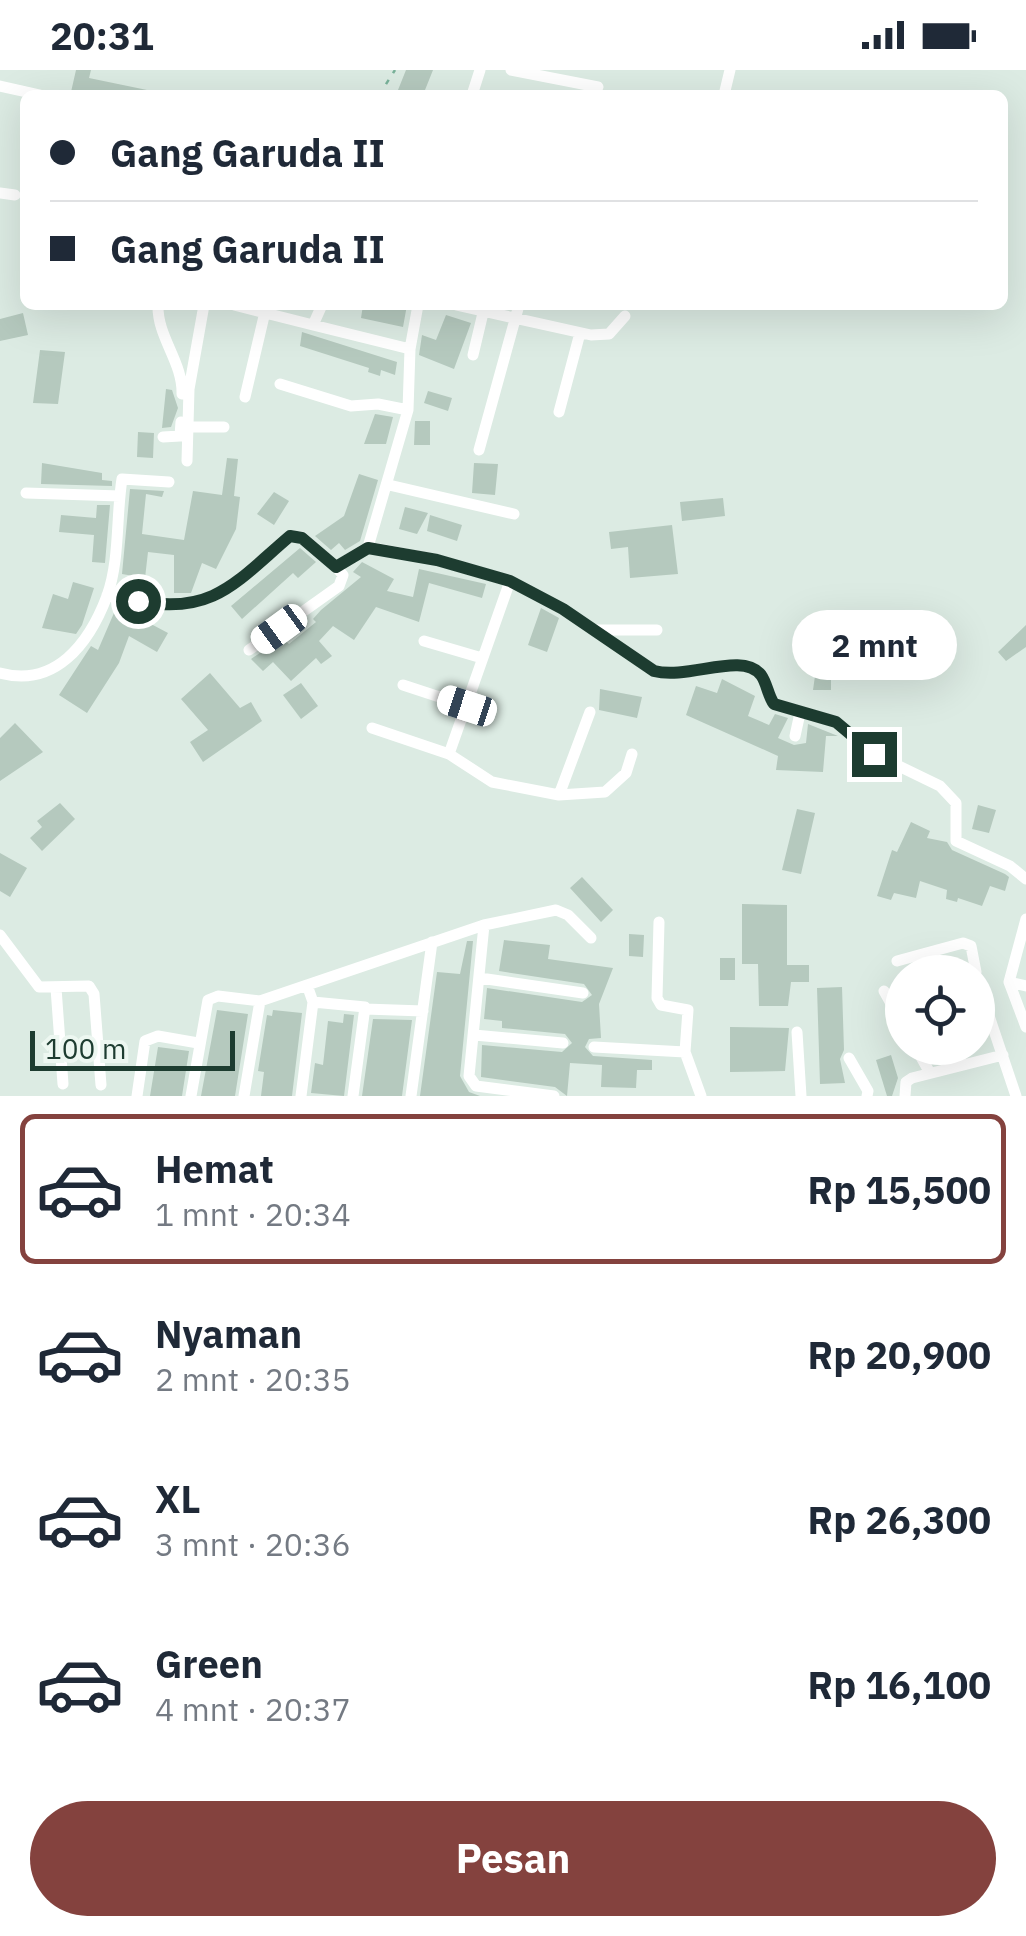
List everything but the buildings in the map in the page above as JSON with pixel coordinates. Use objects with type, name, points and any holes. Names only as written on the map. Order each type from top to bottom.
[{"type":"street","points":[[512,70],[598,87]]},
{"type":"street","points":[[0,193],[15,195]]},
{"type":"street","points":[[158,310],[158,323],[182,380],[180,436],[163,437]]},
{"type":"street","points":[[188,461],[186,427],[203,310]]},
{"type":"street","points":[[256,310],[410,349]]},
{"type":"street","points":[[313,325],[320,310]]},
{"type":"street","points":[[368,548],[408,410],[410,349],[417,310]]},
{"type":"street","points":[[472,310],[580,333],[610,334],[625,316]]},
{"type":"street","points":[[479,450],[518,310]]},
{"type":"street","points":[[245,397],[265,312]]},
{"type":"street","points":[[473,355],[482,313]]},
{"type":"street","points":[[559,412],[580,333]]},
{"type":"street","points":[[280,384],[351,406],[378,404],[408,410]]},
{"type":"street","points":[[186,427],[224,427]]},
{"type":"street","points":[[0,674],[24,680],[54,671],[80,644],[107,595],[122,479],[169,482]]},
{"type":"street","points":[[389,484],[514,514]]},
{"type":"street","points":[[26,493],[120,496]]},
{"type":"street","points":[[107,595],[168,607],[214,599],[290,536],[302,538],[343,576],[339,586],[249,650]]},
{"type":"street","points":[[336,567],[368,548],[437,560],[510,581],[597,630],[654,671],[672,676],[732,664],[750,667],[762,676],[774,704],[836,722],[874,754],[940,786],[956,804],[956,842],[1010,866],[1025,878]]},
{"type":"street","points":[[449,754],[510,581]]},
{"type":"street","points":[[597,630],[657,630]]},
{"type":"street","points":[[424,640],[482,658]]},
{"type":"street","points":[[403,686],[467,706]]},
{"type":"street","points":[[559,795],[590,712]]},
{"type":"street","points":[[794,736],[800,713]]},
{"type":"street","points":[[372,728],[449,754],[492,782],[559,795],[605,792],[626,773],[632,754]]},
{"type":"street","points":[[191,1096],[208,1000],[218,996],[260,1001],[484,925],[556,910],[568,915],[592,938]]},
{"type":"street","points":[[1026,919],[1010,982],[1026,1027]]},
{"type":"street","points":[[659,922],[657,998],[661,1005],[688,1010],[684,1052],[701,1096]]},
{"type":"street","points":[[484,925],[469,1076],[476,1086],[554,1096]]},
{"type":"street","points":[[0,934],[39,988],[89,986],[94,994],[100,1084]]},
{"type":"street","points":[[411,1096],[432,942]]},
{"type":"street","points":[[917,955],[964,943],[971,946],[973,955]]},
{"type":"street","points":[[480,978],[584,993]]},
{"type":"street","points":[[1010,982],[1026,986]]},
{"type":"street","points":[[300,1096],[313,1002],[308,985]]},
{"type":"street","points":[[56,988],[64,1084]]},
{"type":"street","points":[[244,1096],[260,1001]]},
{"type":"street","points":[[313,1002],[423,1011]]},
{"type":"street","points":[[353,1096],[365,1008]]},
{"type":"street","points":[[797,1032],[801,1096]]},
{"type":"street","points":[[474,1035],[564,1043]]},
{"type":"street","points":[[138,1096],[145,1041],[158,1036],[198,1043]]},
{"type":"street","points":[[995,1037],[1016,1096]]},
{"type":"street","points":[[594,1046],[684,1052]]},
{"type":"street","points":[[905,1096],[906,1082],[1002,1055]]},
{"type":"street","points":[[849,1058],[868,1090],[866,1096]]},
{"type":"street","points":[[926,1065],[930,1073]]},
{"type":"route","points":[[138,601],[168,607],[214,599],[290,536],[302,538],[336,567],[368,548],[437,560],[537,593],[654,671],[672,676],[732,664],[750,667],[762,676],[774,704],[836,722],[874,754]]}]
